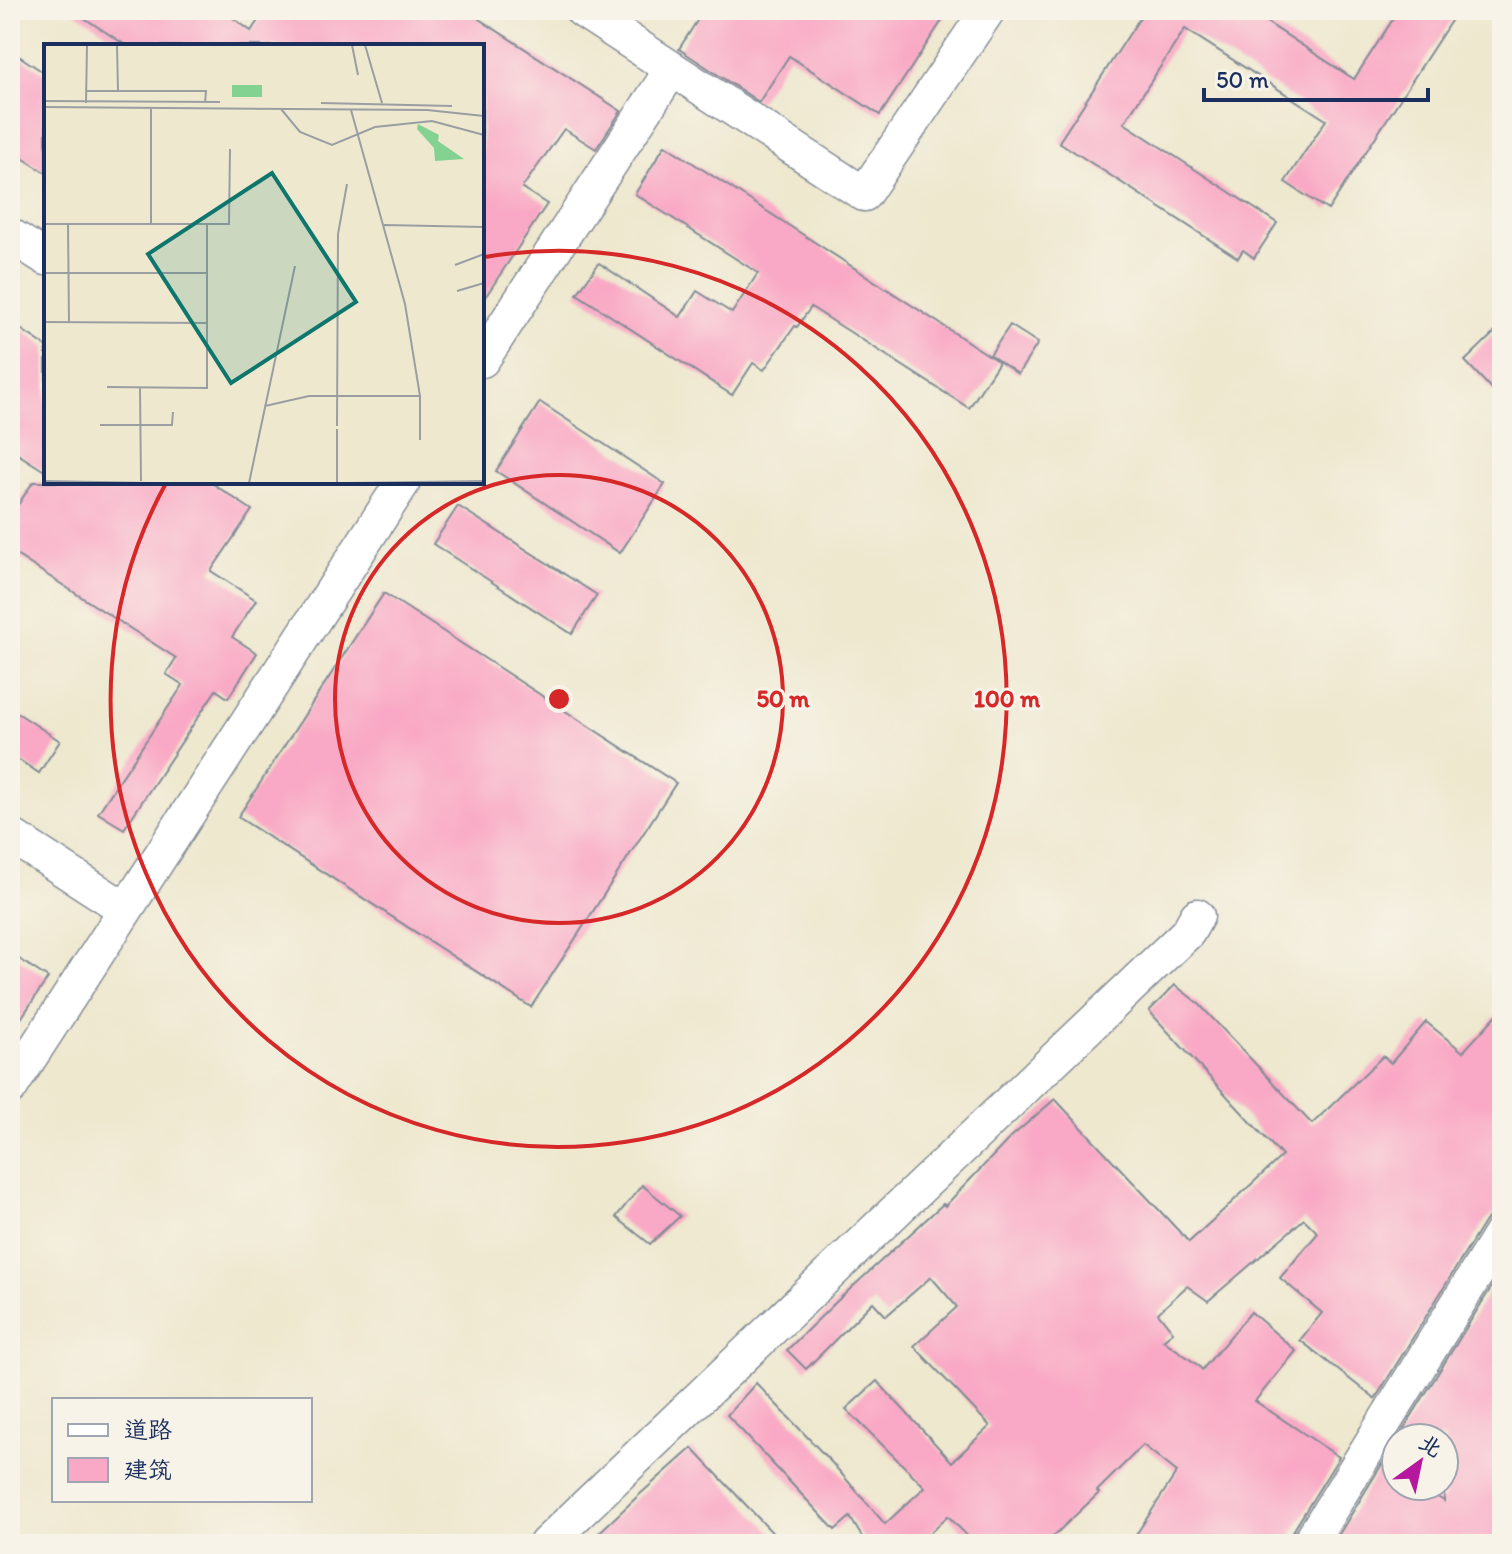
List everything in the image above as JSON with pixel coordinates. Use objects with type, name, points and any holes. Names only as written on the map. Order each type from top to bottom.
[{"type":"street","points":[[582,10],[864,194],[988,10]]},
{"type":"street","points":[[484,357],[672,69]]},
{"type":"street","points":[[10,235],[44,257]]},
{"type":"street","points":[[10,1088],[398,484]]},
{"type":"street","points":[[10,835],[125,909]]},
{"type":"street","points":[[546,1544],[1188,932],[1197,916]]},
{"type":"street","points":[[1309,1544],[1502,1232]]},
{"type":"building","points":[[72,10],[222,10],[251,31],[265,10],[465,10],[621,111],[596,149],[564,129],[522,188],[547,204],[484,299],[484,44],[124,44]]},
{"type":"building","points":[[704,10],[949,10],[880,115],[789,56],[759,102],[679,49]]},
{"type":"building","points":[[1145,10],[1248,10],[1354,79],[1399,10],[1458,10],[1328,210],[1285,182],[1326,120],[1185,29],[1124,123],[1277,223],[1254,258],[1243,250],[1238,258],[1059,142]]},
{"type":"building","points":[[10,50],[44,73],[44,172],[10,150]]},
{"type":"building","points":[[665,145],[999,362],[969,408],[811,307],[764,370],[753,363],[732,395],[577,294],[599,263],[680,317],[697,291],[732,313],[758,273],[635,194]]},
{"type":"building","points":[[10,322],[44,345],[44,471],[10,449]]},
{"type":"building","points":[[1010,325],[1038,343],[1018,374],[990,355]]},
{"type":"building","points":[[1502,325],[1502,400],[1465,361]]},
{"type":"building","points":[[540,402],[665,484],[620,553],[496,471]]},
{"type":"building","points":[[33,482],[213,484],[252,510],[211,571],[256,600],[232,637],[257,653],[228,698],[216,690],[124,829],[98,813],[183,685],[166,674],[176,658],[10,551],[10,517]]},
{"type":"building","points":[[458,506],[597,595],[572,634],[433,544]]},
{"type":"building","points":[[384,593],[676,783],[531,1007],[238,817]]},
{"type":"building","points":[[10,708],[60,741],[39,773],[10,754]]},
{"type":"building","points":[[10,953],[48,978],[10,1035]]},
{"type":"building","points":[[1175,985],[1199,1004],[1312,1124],[1383,1056],[1391,1063],[1426,1022],[1463,1052],[1502,1009],[1502,1212],[1485,1221],[1375,1399],[1300,1340],[1322,1313],[1280,1278],[1318,1233],[1304,1219],[1208,1301],[1187,1286],[1158,1313],[1173,1332],[1163,1340],[1202,1370],[1251,1312],[1296,1351],[1255,1401],[1339,1457],[1292,1533],[1289,1544],[1130,1544],[1177,1472],[1143,1445],[1097,1491],[1099,1493],[1045,1544],[975,1544],[948,1516],[918,1544],[864,1544],[850,1517],[835,1530],[727,1415],[756,1383],[885,1524],[925,1487],[846,1409],[877,1381],[952,1462],[990,1426],[914,1346],[957,1307],[931,1277],[886,1316],[873,1302],[806,1369],[787,1350],[943,1204],[945,1206],[1011,1137],[1055,1099],[1189,1242],[1282,1156],[1149,1011]]},
{"type":"building","points":[[642,1185],[680,1216],[650,1244],[616,1217]]},
{"type":"building","points":[[1502,1270],[1502,1544],[1333,1544],[1380,1467],[1380,1502],[1460,1502],[1460,1422],[1408,1422]]},
{"type":"building","points":[[692,1448],[783,1544],[587,1544],[638,1496]]}]
